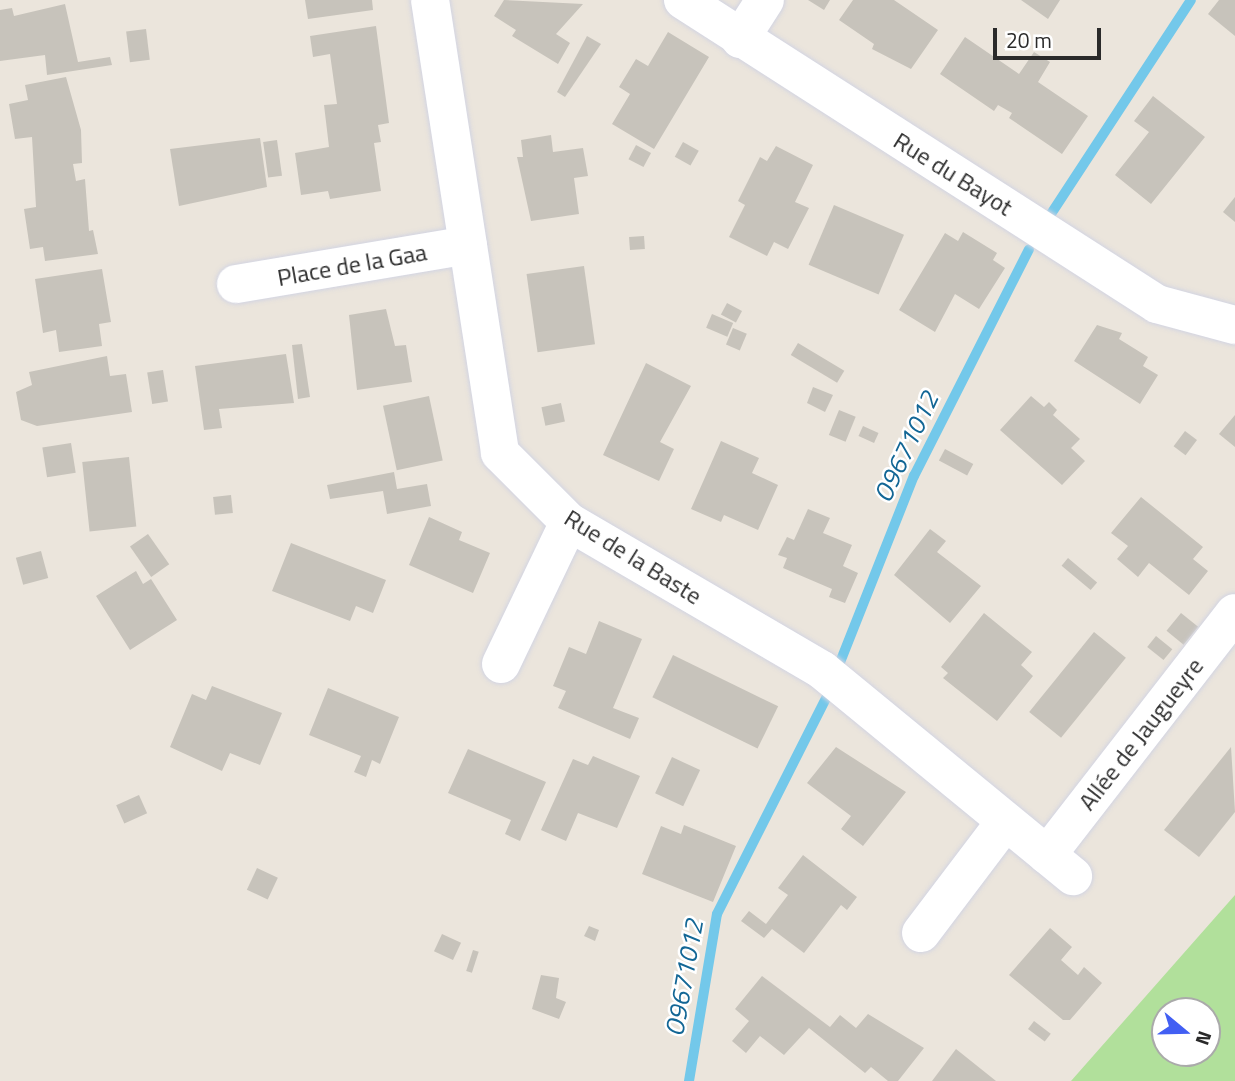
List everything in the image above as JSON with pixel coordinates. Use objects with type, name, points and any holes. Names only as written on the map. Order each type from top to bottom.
[{"type":"street","name":"Rue de la Baste","points":[[430,0],[500,453],[569,522],[822,670],[1060,866]]},
{"type":"street","name":"Rue du Bayot","points":[[683,0],[1157,304],[1235,325]]},
{"type":"street","points":[[740,39],[765,0]]},
{"type":"street","name":"Place de la Gaa","points":[[236,284],[468,245]]},
{"type":"street","points":[[501,664],[569,522]]},
{"type":"street","name":"Allée de Jaugueyre","points":[[1060,866],[1235,613]]},
{"type":"street","points":[[921,933],[1005,822]]},
{"type":"green space","points":[[1235,895],[1235,1081],[1071,1081]]},
{"type":"building","points":[[305,0],[372,0],[373,10],[308,19]]},
{"type":"building","points":[[504,0],[583,4],[556,34],[570,43],[558,64],[512,36],[516,30],[494,16]]},
{"type":"building","points":[[808,0],[830,0],[824,10]]},
{"type":"building","points":[[853,0],[894,0],[938,30],[911,69],[872,49],[874,44],[839,20]]},
{"type":"building","points":[[1021,0],[1060,0],[1048,19]]},
{"type":"building","points":[[1219,0],[1235,0],[1235,36],[1208,14]]},
{"type":"building","points":[[65,4],[78,62],[110,57],[112,65],[47,75],[45,55],[0,61],[0,10],[12,8],[14,16]]},
{"type":"building","points":[[376,26],[389,123],[378,125],[381,142],[374,143],[381,191],[330,199],[328,191],[301,195],[295,153],[329,147],[324,105],[337,104],[330,54],[313,57],[310,36]]},
{"type":"building","points":[[146,29],[150,60],[130,62],[126,31]]},
{"type":"building","points":[[668,32],[709,57],[654,149],[612,124],[630,94],[619,87],[636,59],[648,66]]},
{"type":"building","points":[[587,36],[601,44],[565,97],[557,92]]},
{"type":"building","points":[[965,37],[1019,74],[1034,52],[1050,62],[1038,82],[1088,116],[1062,154],[1009,118],[1012,113],[998,105],[994,111],[940,74]]},
{"type":"building","points":[[66,77],[81,130],[82,163],[73,164],[76,181],[85,179],[89,231],[93,230],[98,254],[45,261],[43,247],[30,249],[24,209],[36,207],[32,137],[15,139],[9,104],[28,100],[25,85]]},
{"type":"building","points":[[1153,96],[1205,137],[1151,204],[1115,175],[1149,132],[1134,121]]},
{"type":"building","points":[[551,135],[553,152],[583,148],[588,176],[574,178],[579,214],[531,221],[517,157],[523,157],[521,140]]},
{"type":"building","points":[[260,138],[267,187],[179,206],[170,149]]},
{"type":"building","points":[[277,140],[282,176],[268,178],[263,142]]},
{"type":"building","points":[[683,142],[699,151],[691,166],[675,157]]},
{"type":"building","points":[[636,145],[651,153],[643,167],[628,159]]},
{"type":"building","points":[[776,146],[813,165],[795,202],[809,208],[788,249],[774,242],[767,256],[729,237],[745,205],[738,201],[760,157],[767,161]]},
{"type":"building","points":[[1235,197],[1235,222],[1223,212]]},
{"type":"building","points":[[834,205],[904,235],[879,295],[809,265]]},
{"type":"building","points":[[963,232],[997,253],[993,260],[1005,268],[979,309],[955,294],[935,332],[899,310],[945,233],[958,241]]},
{"type":"building","points":[[644,236],[645,249],[630,250],[629,237]]},
{"type":"building","points":[[584,266],[595,344],[538,352],[527,274]]},
{"type":"building","points":[[102,269],[111,322],[99,324],[102,346],[59,352],[56,330],[43,333],[35,279]]},
{"type":"building","points":[[727,303],[742,311],[736,322],[721,314]]},
{"type":"building","points":[[386,309],[395,346],[406,345],[412,382],[357,390],[349,315]]},
{"type":"building","points":[[712,314],[733,323],[727,337],[706,328]]},
{"type":"building","points":[[1097,325],[1122,333],[1119,339],[1148,357],[1143,366],[1158,375],[1140,404],[1074,361]]},
{"type":"building","points":[[733,328],[747,334],[740,350],[726,345]]},
{"type":"building","points":[[798,343],[844,371],[837,383],[791,355]]},
{"type":"building","points":[[302,344],[310,397],[298,399],[292,345]]},
{"type":"building","points":[[286,354],[294,403],[219,409],[222,428],[204,430],[195,366]]},
{"type":"building","points":[[107,356],[110,376],[126,374],[132,412],[37,426],[21,420],[16,392],[32,385],[29,372]]},
{"type":"building","points":[[646,363],[691,386],[660,442],[674,449],[659,481],[603,455]]},
{"type":"building","points":[[163,370],[168,402],[152,404],[147,373]]},
{"type":"building","points":[[813,387],[833,395],[825,412],[807,403]]},
{"type":"building","points":[[429,396],[443,461],[397,470],[383,406]]},
{"type":"building","points":[[1031,396],[1044,407],[1049,402],[1057,410],[1053,415],[1080,439],[1071,448],[1085,461],[1062,485],[1000,430]]},
{"type":"building","points":[[561,403],[565,422],[545,426],[541,407]]},
{"type":"building","points":[[839,410],[856,417],[846,442],[829,435]]},
{"type":"building","points":[[1235,415],[1235,447],[1219,434]]},
{"type":"building","points":[[863,426],[879,433],[874,443],[859,436]]},
{"type":"building","points":[[1185,431],[1197,440],[1186,455],[1174,446]]},
{"type":"building","points":[[721,441],[759,458],[752,473],[778,485],[758,530],[724,515],[721,522],[691,509]]},
{"type":"building","points":[[71,443],[76,473],[47,477],[42,448]]},
{"type":"building","points":[[945,449],[973,464],[967,476],[939,460]]},
{"type":"building","points":[[129,457],[136,527],[90,532],[82,462]]},
{"type":"building","points":[[394,472],[397,489],[427,484],[431,506],[387,514],[383,491],[330,499],[327,485]]},
{"type":"building","points":[[231,495],[233,513],[215,515],[213,497]]},
{"type":"building","points":[[1141,497],[1203,547],[1193,559],[1208,571],[1189,595],[1149,563],[1138,577],[1117,559],[1128,546],[1111,533]]},
{"type":"building","points":[[808,509],[830,518],[823,533],[852,545],[843,566],[858,573],[845,603],[829,597],[832,589],[783,568],[787,558],[778,555],[787,537],[794,540]]},
{"type":"building","points":[[429,517],[462,532],[459,540],[490,553],[473,593],[409,565]]},
{"type":"building","points":[[930,529],[946,541],[937,552],[981,586],[950,623],[894,575]]},
{"type":"building","points":[[148,534],[169,564],[151,577],[130,547]]},
{"type":"building","points":[[291,543],[386,580],[373,613],[356,606],[350,621],[272,591]]},
{"type":"building","points":[[41,551],[48,578],[23,585],[16,558]]},
{"type":"building","points":[[1068,558],[1097,582],[1091,590],[1062,566]]},
{"type":"building","points":[[136,571],[143,584],[151,579],[177,620],[130,650],[96,596]]},
{"type":"building","points":[[984,613],[1032,652],[1021,665],[1033,676],[997,721],[943,678],[948,673],[941,667]]},
{"type":"building","points":[[1181,613],[1198,627],[1184,645],[1167,631]]},
{"type":"building","points":[[599,621],[642,639],[613,708],[639,718],[630,739],[558,708],[566,691],[553,686],[569,647],[586,654]]},
{"type":"building","points":[[1094,632],[1126,658],[1061,738],[1029,712]]},
{"type":"building","points":[[1156,636],[1172,649],[1164,660],[1147,647]]},
{"type":"building","points":[[673,655],[778,706],[758,749],[652,697]]},
{"type":"building","points":[[212,686],[282,713],[260,765],[230,753],[222,771],[170,747],[192,694],[206,700]]},
{"type":"building","points":[[328,688],[399,717],[380,764],[372,760],[366,777],[354,772],[361,756],[309,735]]},
{"type":"building","points":[[836,747],[906,792],[863,846],[841,829],[851,816],[807,783]]},
{"type":"building","points":[[1231,747],[1235,812],[1199,857],[1164,830]]},
{"type":"building","points":[[468,749],[546,782],[520,841],[505,834],[511,820],[448,793]]},
{"type":"building","points":[[593,756],[640,776],[617,828],[578,813],[566,841],[541,830],[573,759],[588,765]]},
{"type":"building","points":[[672,757],[700,770],[683,806],[655,793]]},
{"type":"building","points":[[139,795],[147,813],[124,823],[116,805]]},
{"type":"building","points":[[684,825],[736,846],[713,902],[642,874],[661,826],[681,834]]},
{"type":"building","points":[[803,855],[857,897],[847,910],[841,905],[804,953],[772,929],[764,938],[741,921],[749,911],[766,924],[788,895],[778,888]]},
{"type":"building","points":[[257,868],[278,878],[268,899],[247,890]]},
{"type":"building","points":[[589,926],[599,930],[595,941],[584,936]]},
{"type":"building","points":[[1050,928],[1072,947],[1061,960],[1078,975],[1084,967],[1102,983],[1070,1020],[1063,1020],[1009,975]]},
{"type":"building","points":[[442,934],[461,943],[453,960],[434,951]]},
{"type":"building","points":[[473,950],[479,952],[472,973],[466,971]]},
{"type":"building","points":[[541,975],[559,978],[556,998],[566,1002],[559,1019],[532,1009]]},
{"type":"building","points":[[762,976],[830,1027],[840,1015],[856,1028],[868,1014],[924,1048],[898,1081],[888,1081],[871,1067],[865,1073],[809,1028],[784,1055],[760,1036],[746,1053],[732,1041],[749,1021],[735,1009]]},
{"type":"building","points":[[1034,1021],[1051,1034],[1045,1042],[1028,1029]]},
{"type":"building","points":[[956,1049],[996,1081],[932,1081]]},
{"type":"waterway","name":"O9671012","points":[[1049,217],[1191,0]]},
{"type":"waterway","name":"O9671012","points":[[837,670],[914,476],[1029,249]]},
{"type":"waterway","name":"O9671012","points":[[689,1081],[717,914],[826,698]]}]
